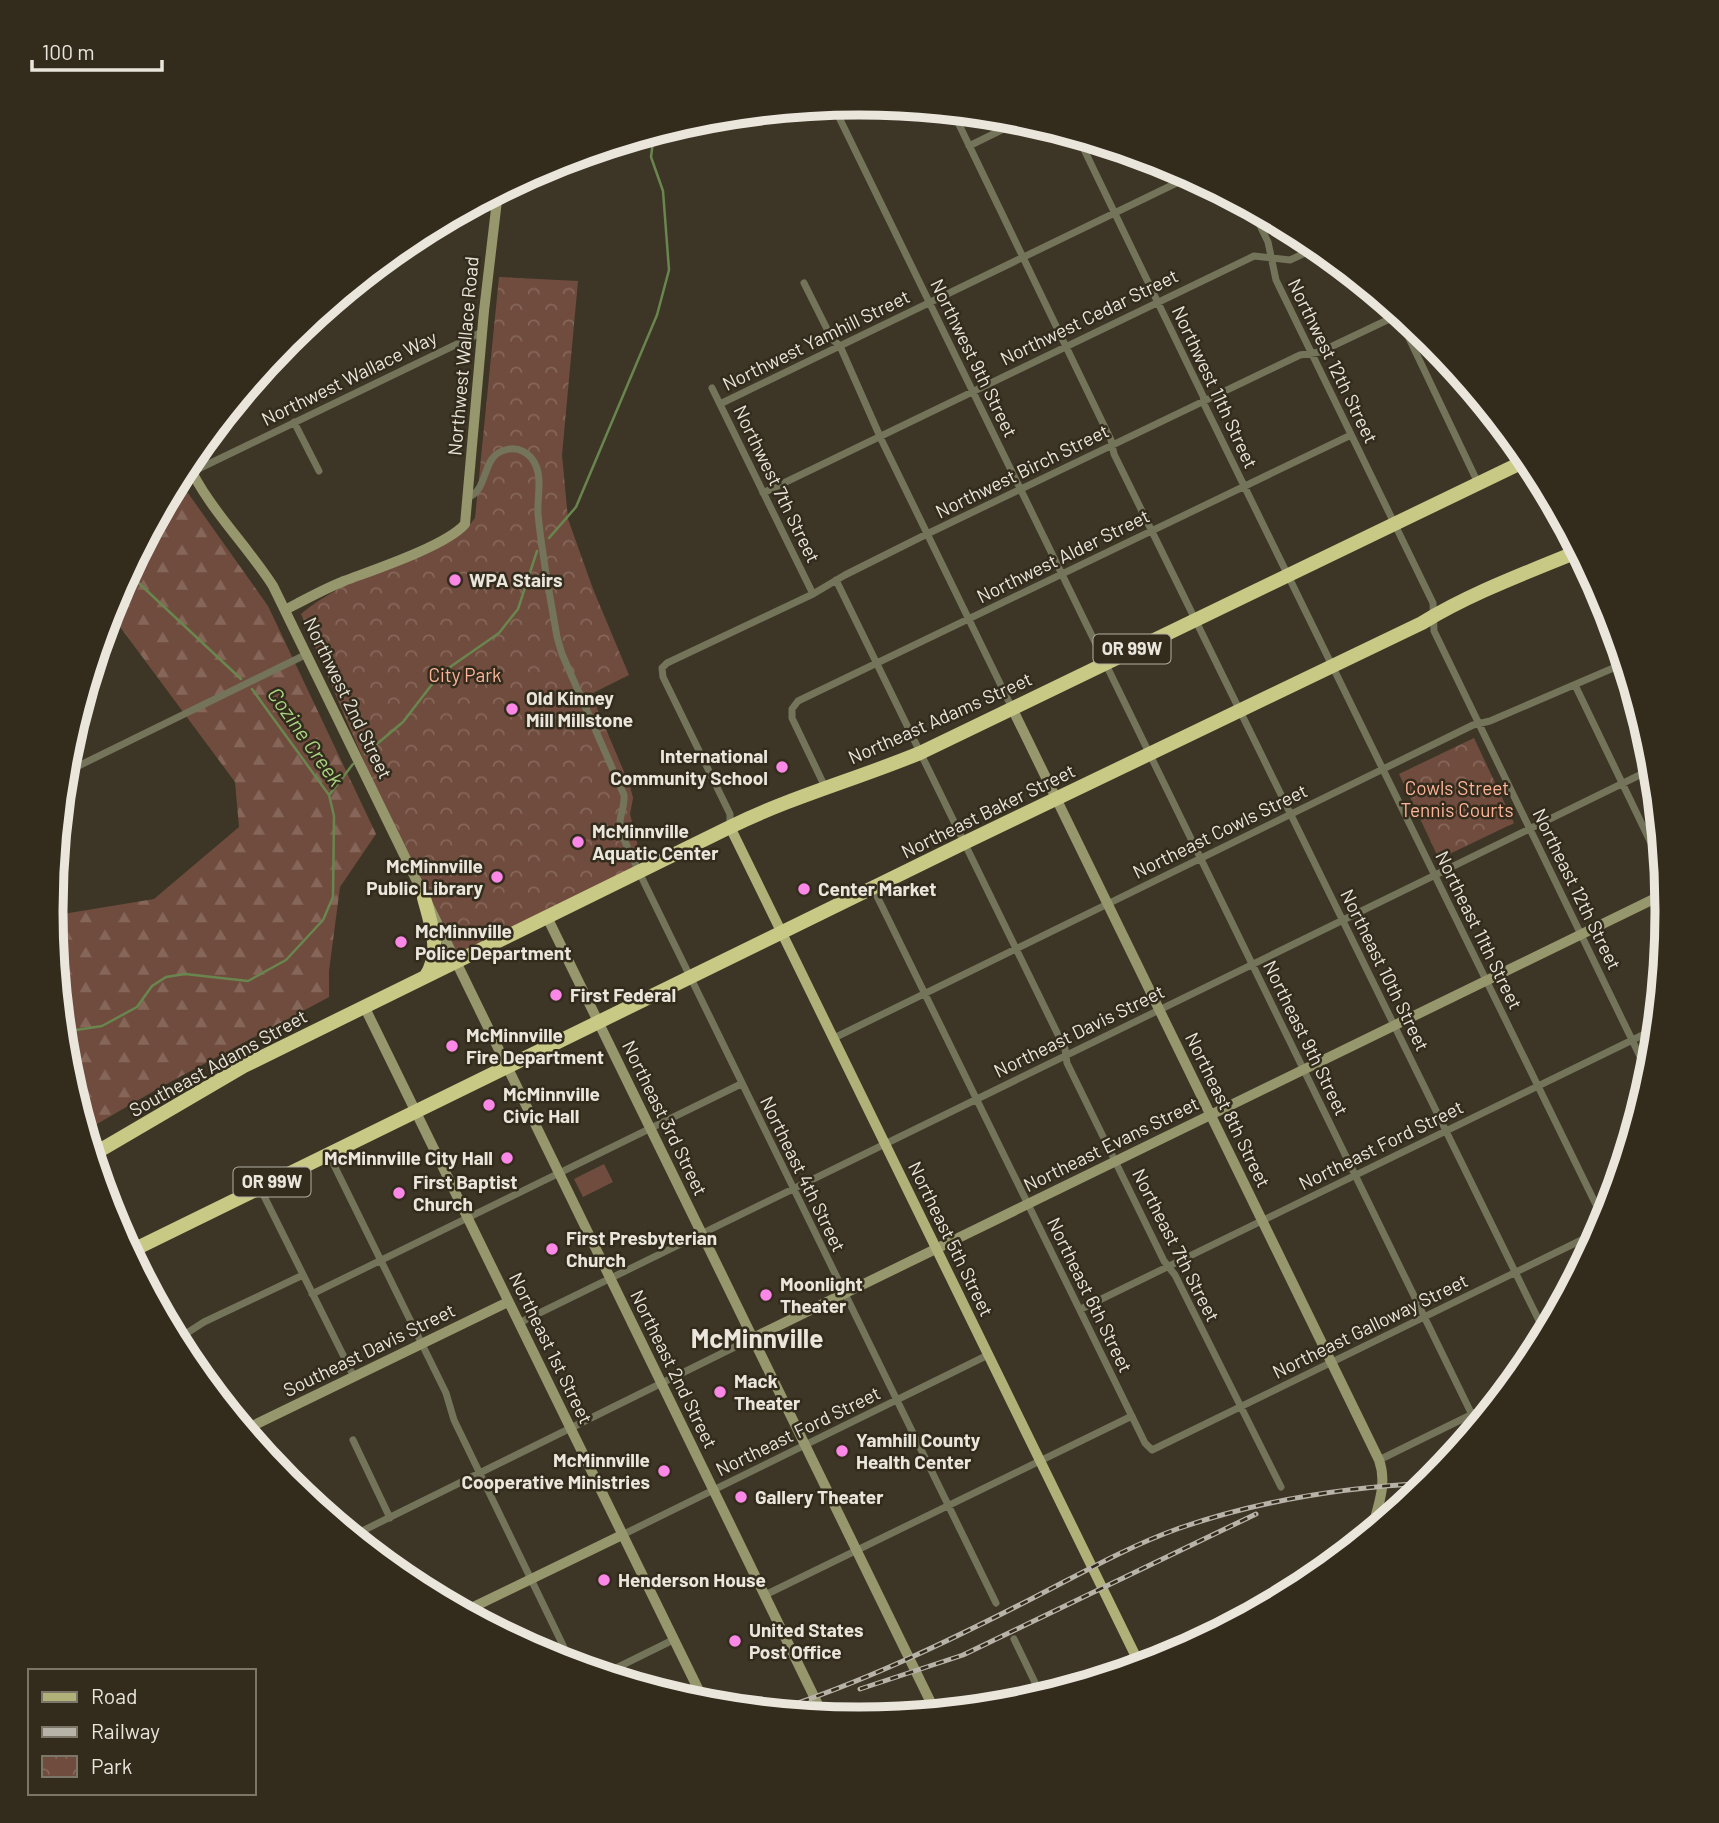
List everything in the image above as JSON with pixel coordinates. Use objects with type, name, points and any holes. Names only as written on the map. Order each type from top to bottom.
[{"type":"highway","name":"Northeast Adams Street","points":[[364,1006],[730,827],[787,801],[826,789],[920,752],[1518,463]]},
{"type":"highway","points":[[1516,576],[1567,547]]},
{"type":"highway","name":"Northeast Baker Street","points":[[415,1112],[1240,709],[1516,576],[1571,554]]},
{"type":"highway","points":[[425,898],[435,952],[434,961],[426,976]]},
{"type":"highway","name":"Southeast Adams Street","points":[[100,1150],[244,1066],[364,1006]]},
{"type":"highway","name":"OR 99W","points":[[138,1248],[415,1112]]},
{"type":"main road","name":"Northeast 5th Street","points":[[730,827],[1137,1658]]},
{"type":"street","name":"Northwest 9th Street","points":[[838,116],[1105,663]]},
{"type":"street","name":"Northeast 10th Street","points":[[957,121],[1152,531],[1540,1324]]},
{"type":"street","points":[[969,146],[1005,129]]},
{"type":"street","name":"Northwest 11th Street","points":[[1083,147],[1287,575]]},
{"type":"street","name":"Northwest Yamhill Street","points":[[720,404],[1178,182]]},
{"type":"street","name":"Northwest Wallace Road","points":[[285,610],[334,585],[394,562],[447,537],[465,524],[497,203]]},
{"type":"street","name":"Northwest 12th Street","points":[[1258,222],[1268,242],[1276,280],[1394,523]]},
{"type":"street","name":"Northwest Cedar Street","points":[[763,493],[1254,256],[1290,260],[1307,252]]},
{"type":"street","points":[[804,283],[832,339],[840,346],[927,534],[1012,708]]},
{"type":"street","name":"Northwest Birch Street","points":[[730,827],[730,814],[663,677],[662,668],[667,663],[813,594],[927,534],[1300,355],[1320,352],[1391,319]]},
{"type":"street","name":"Northwest Wallace Way","points":[[203,461],[294,422],[482,332]]},
{"type":"street","points":[[1408,334],[1478,482]]},
{"type":"street","name":"Northwest 7th Street","points":[[712,388],[813,594]]},
{"type":"street","points":[[294,422],[318,471]]},
{"type":"street","name":"Northwest Alder Street","points":[[826,789],[792,718],[792,709],[798,701],[1351,435]]},
{"type":"street","name":"Northeast 4th Street","points":[[467,498],[479,490],[490,461],[501,451],[523,451],[535,464],[538,476],[538,512],[557,638],[624,795],[621,826],[639,872],[996,1603]]},
{"type":"street","name":"Northwest 2nd Street","points":[[194,475],[257,562],[285,610],[456,961]]},
{"type":"street","name":"Northeast 12th Street","points":[[1394,523],[1433,603],[1434,631],[1642,1060]]},
{"type":"street","name":"Northeast 11th Street","points":[[1287,575],[1598,1209]]},
{"type":"street","name":"Northwest 7th Street","points":[[836,580],[920,752]]},
{"type":"street","points":[[76,767],[307,654]]},
{"type":"street","name":"Northeast 9th Street","points":[[1105,663],[1474,1418]]},
{"type":"street","name":"Northeast Cowls Street","points":[[834,1038],[1383,769],[1479,724],[1617,666]]},
{"type":"street","points":[[1575,685],[1653,846]]},
{"type":"street","name":"Northeast 8th Street","points":[[1012,708],[1379,1460],[1383,1485],[1375,1518]]},
{"type":"street","name":"Northeast 7th Street","points":[[920,752],[1065,1049],[1067,1063],[1115,1162],[1281,1487]]},
{"type":"street","name":"Northeast Davis Street","points":[[519,1322],[1644,773]]},
{"type":"street","name":"Northeast 6th Street","points":[[873,888],[1145,1443],[1152,1450]]},
{"type":"street","name":"Northeast Evans Street","points":[[361,1532],[1655,898]]},
{"type":"street","name":"Northeast 3rd Street","points":[[547,917],[932,1704]]},
{"type":"street","name":"Northeast 2nd Street","points":[[456,961],[819,1706]]},
{"type":"street","name":"Northeast 1st Street","points":[[364,1006],[699,1692]]},
{"type":"street","name":"Northeast Ford Street","points":[[1081,1309],[1646,1033]]},
{"type":"street","points":[[312,1294],[741,1084]]},
{"type":"street","points":[[329,1154],[446,1394],[454,1420],[479,1474],[566,1651]]},
{"type":"street","points":[[260,1188],[354,1377]]},
{"type":"street","name":"Northeast Galloway Street","points":[[1152,1450],[1585,1238]]},
{"type":"street","points":[[185,1334],[204,1322],[303,1275]]},
{"type":"street","name":"Southeast Davis Street","points":[[252,1426],[508,1302]]},
{"type":"street","name":"Northeast Ford Street","points":[[622,1535],[988,1355]]},
{"type":"street","points":[[1379,1460],[1479,1410]]},
{"type":"street","points":[[765,1595],[1132,1416]]},
{"type":"street","points":[[353,1440],[390,1518]]},
{"type":"street","points":[[473,1607],[622,1535]]},
{"type":"street","points":[[1014,1639],[1038,1688]]},
{"type":"street","points":[[614,1669],[673,1640]]},
{"type":"green space","name":"City Park","points":[[499,277],[578,281],[562,455],[568,519],[593,589],[629,675],[591,694],[630,786],[633,798],[630,814],[637,842],[639,872],[456,961],[403,852],[301,614],[318,601],[358,579],[464,532],[475,518]]},
{"type":"green space","points":[[185,489],[268,606],[376,834],[340,887],[329,971],[329,997],[93,1127],[78,1067],[70,1015],[63,914],[154,899],[239,827],[235,782],[117,623],[145,559]]},
{"type":"green space","name":"Cowls Street Tennis Courts","points":[[1474,738],[1514,823],[1439,859],[1399,774]]},
{"type":"green space","points":[[604,1164],[613,1182],[583,1197],[574,1179]]},
{"type":"waterway","points":[[549,538],[576,507],[657,315],[669,270],[663,191],[651,157],[653,142]]},
{"type":"waterway","points":[[365,754],[403,722],[440,674],[499,633],[518,609],[537,551]]},
{"type":"waterway","name":"Cozine Creek","points":[[136,580],[241,679]]},
{"type":"waterway","name":"Cozine Creek","points":[[72,1031],[102,1026],[137,1007],[152,986],[166,977],[185,974],[248,981],[286,960],[323,920],[333,897],[334,816],[329,795],[252,689]]},
{"type":"waterway","points":[[330,794],[353,764]]},
{"type":"railway","points":[[794,1705],[905,1660],[1122,1552],[1177,1529],[1239,1510],[1302,1497],[1413,1484]]},
{"type":"railway","points":[[860,1689],[963,1655],[1256,1514]]},
{"type":"place","name":"WPA Stairs","points":[[455,580]]},
{"type":"place","name":"Old Kinney Mill Millstone","points":[[512,709]]},
{"type":"place","name":"International Community School","points":[[782,767]]},
{"type":"place","name":"McMinnville Aquatic Center","points":[[578,842]]},
{"type":"place","name":"McMinnville Public Library","points":[[497,877]]},
{"type":"place","name":"Center Market","points":[[804,889]]},
{"type":"place","name":"McMinnville Police Department","points":[[401,942]]},
{"type":"place","name":"First Federal","points":[[556,995]]},
{"type":"place","name":"McMinnville Fire Department","points":[[452,1046]]},
{"type":"place","name":"McMinnville Civic Hall","points":[[489,1105]]},
{"type":"place","name":"McMinnville City Hall","points":[[507,1158]]},
{"type":"place","name":"First Baptist Church","points":[[399,1193]]},
{"type":"place","name":"First Presbyterian Church","points":[[552,1249]]},
{"type":"place","name":"Moonlight Theater","points":[[766,1295]]},
{"type":"place","name":"Mack Theater","points":[[720,1392]]},
{"type":"place","name":"Yamhill County Health Center","points":[[842,1451]]},
{"type":"place","name":"McMinnville Cooperative Ministries","points":[[664,1471]]},
{"type":"place","name":"Gallery Theater","points":[[741,1497]]},
{"type":"place","name":"Henderson House","points":[[604,1580]]},
{"type":"place","name":"United States Post Office","points":[[735,1641]]},
{"type":"district","name":"McMinnville","points":[[757,1339]]}]
